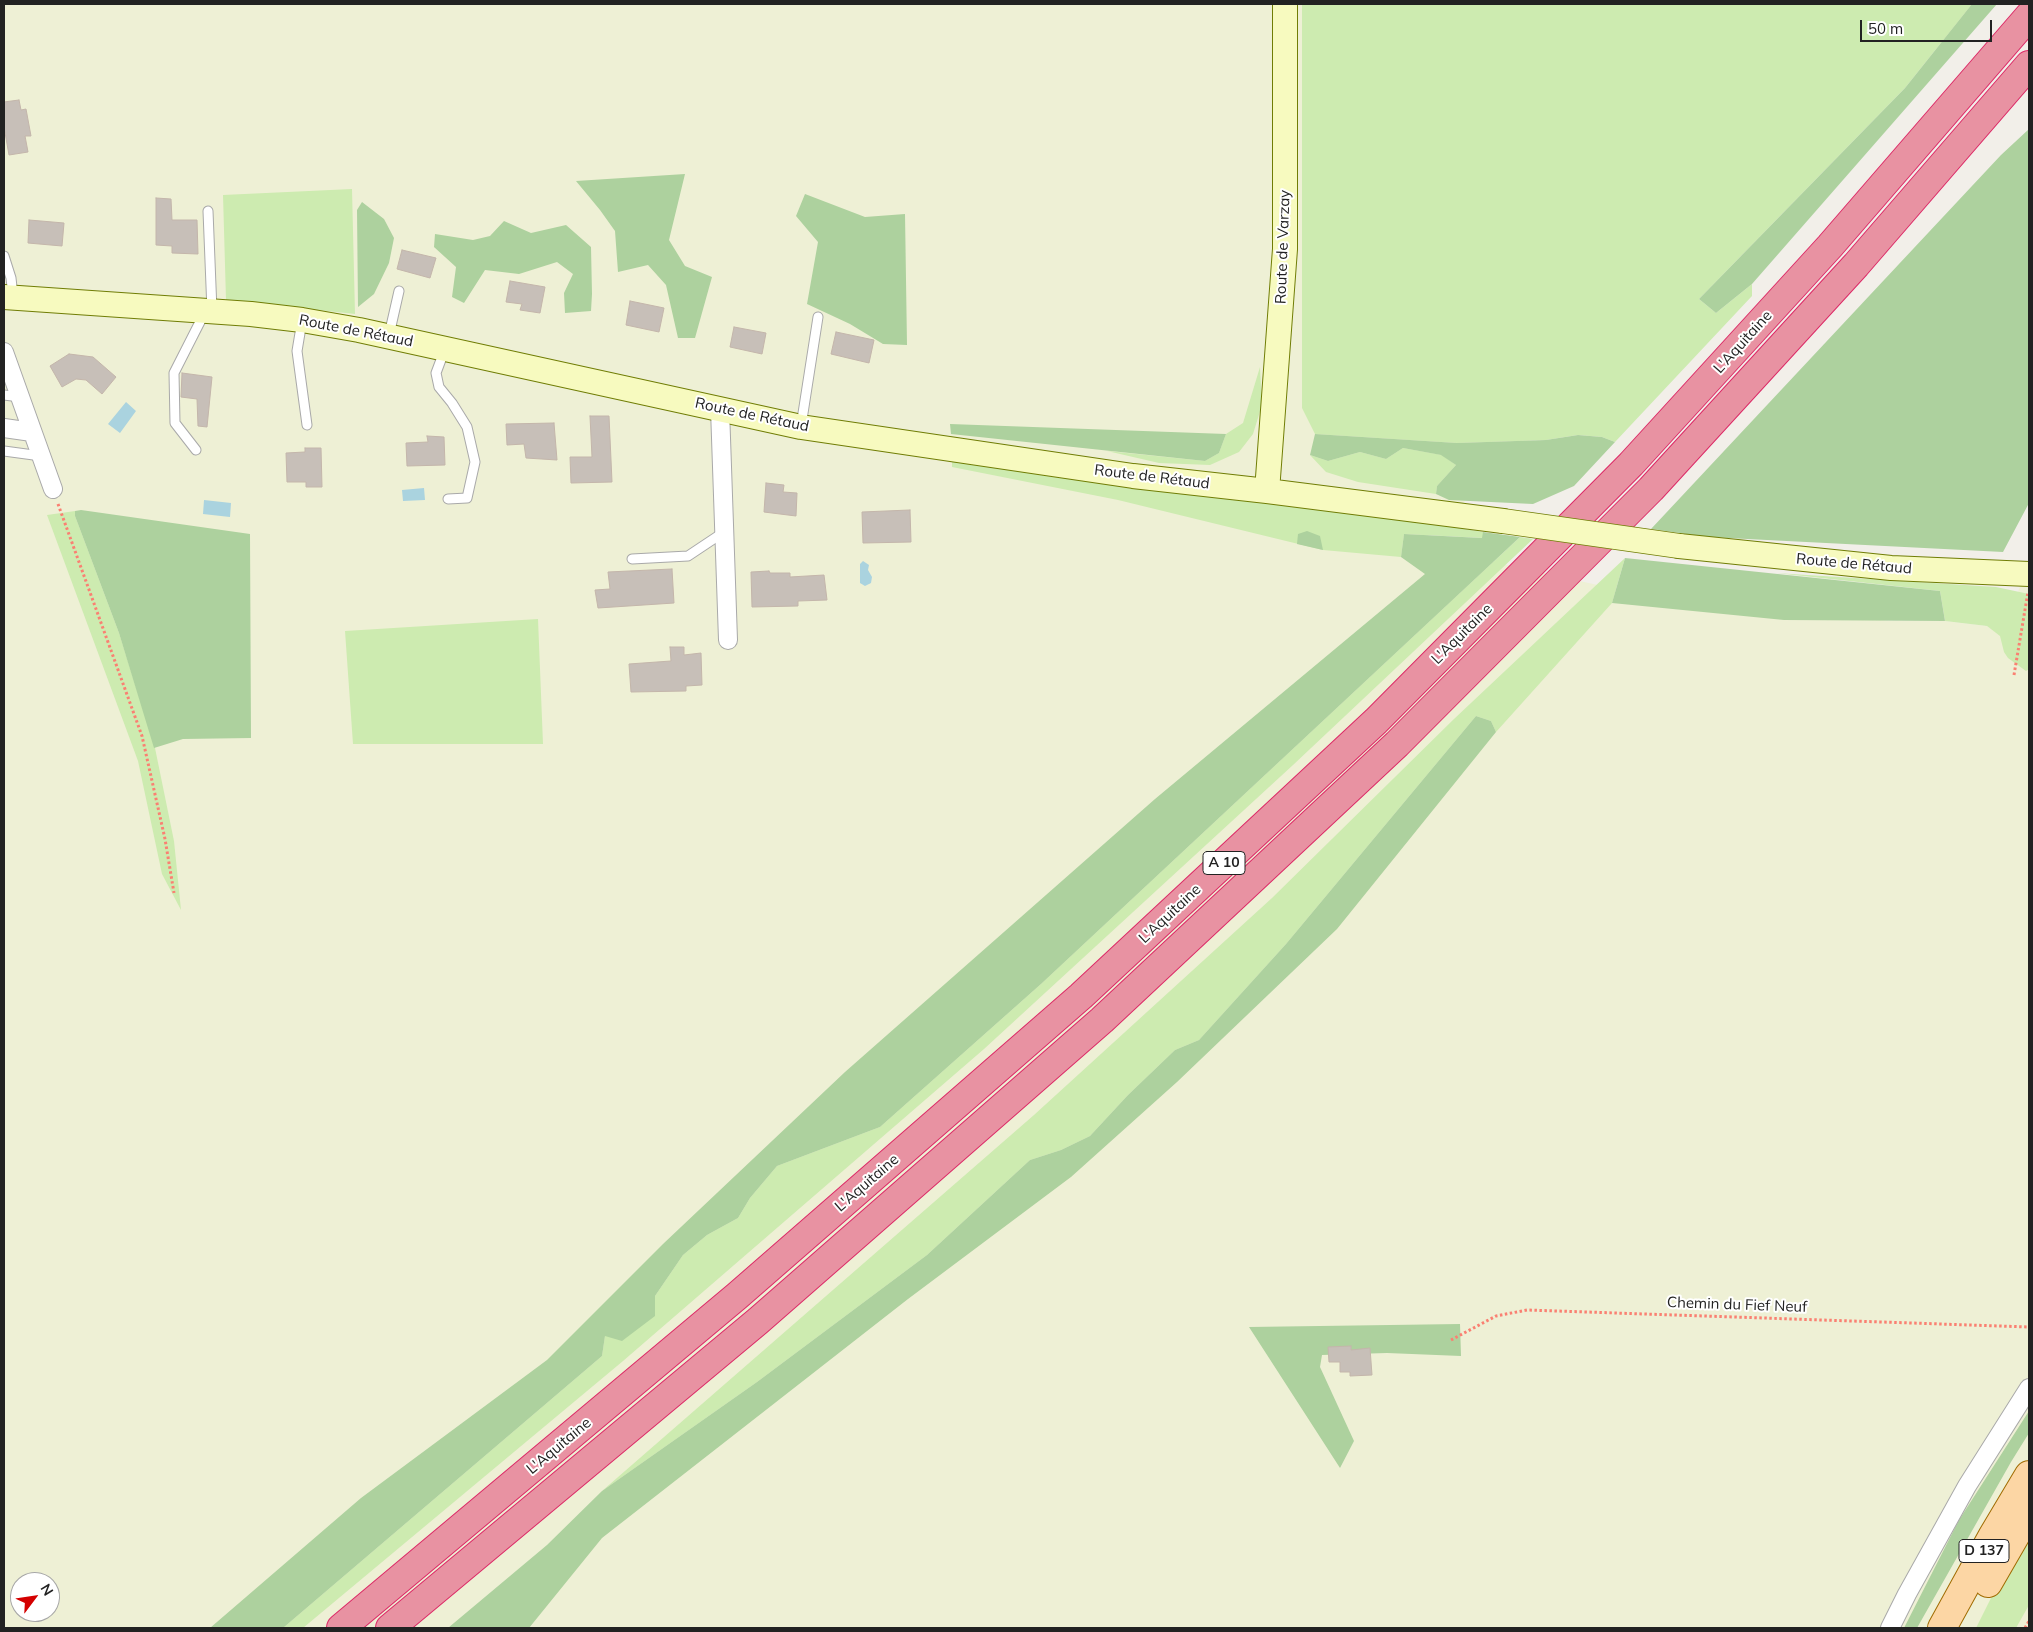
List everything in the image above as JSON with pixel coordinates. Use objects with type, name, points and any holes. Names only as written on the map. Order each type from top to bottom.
[{"type":"highway","name":"L'Aquitaine","points":[[341,1628],[737,1296],[1082,996],[1376,721],[1631,464],[1830,246],[2029,16]]},
{"type":"highway","name":"L'Aquitaine","points":[[390,1628],[758,1321],[1094,1027],[1397,744],[1651,489],[1856,265],[2029,65]]},
{"type":"main road","name":"Route de Varzay","points":[[1267,490],[1285,249],[1285,4]]},
{"type":"main road","name":"Route de Rétaud","points":[[8,298],[302,320],[445,348],[801,427],[1133,476],[1267,490],[1679,546],[2029,582]]},
{"type":"main road","name":"D 137","points":[[1942,1628],[1992,1537],[2029,1475]]},
{"type":"main road","name":"D 137","points":[[1963,1628],[2029,1512]]},
{"type":"street","points":[[4,352],[12,396],[32,432],[53,489]]},
{"type":"street","points":[[720,409],[728,640]]},
{"type":"street","points":[[4,428],[32,432]]},
{"type":"street","points":[[1890,1628],[1967,1486],[2029,1388]]},
{"type":"lane","points":[[196,450],[175,423],[174,373],[209,312],[208,211]]},
{"type":"lane","points":[[4,256],[12,278],[8,298]]},
{"type":"lane","points":[[389,336],[399,291]]},
{"type":"lane","points":[[801,427],[818,317]]},
{"type":"lane","points":[[302,320],[297,351],[306,425]]},
{"type":"lane","points":[[445,348],[436,373],[439,387],[467,427],[475,462],[467,498],[448,499]]},
{"type":"lane","points":[[4,451],[41,456]]},
{"type":"lane","points":[[632,560],[688,556],[724,532]]},
{"type":"path","points":[[53,489],[142,736],[165,839],[174,893]]},
{"type":"path","points":[[2014,675],[2025,617],[2029,582]]},
{"type":"path","name":"Chemin du Fief Neuf","points":[[1451,1340],[1496,1316],[1527,1310],[2029,1327]]},
{"type":"path","points":[[2025,1628],[2029,1620]]},
{"type":"green space","points":[[4,4],[1982,4],[1596,379],[1418,545],[1620,590],[1889,621],[1945,621],[1987,626],[1997,633],[2003,634],[2029,561],[2029,1628],[4,1628]]},
{"type":"green space","points":[[1302,4],[1972,4],[1905,88],[1699,299],[1716,313],[1752,284],[1752,296],[1615,442],[1602,437],[1578,435],[1546,440],[1457,443],[1315,434],[1302,408]]},
{"type":"green space","points":[[1972,4],[1997,4],[1752,284],[1716,313],[1699,299],[1905,88]]},
{"type":"green space","points":[[2029,129],[2029,503],[2003,552],[1708,537],[1651,529],[2001,155]]},
{"type":"green space","points":[[685,174],[669,240],[685,266],[712,277],[695,338],[678,338],[666,285],[648,265],[618,272],[615,231],[576,181]]},
{"type":"green space","points":[[352,189],[355,314],[226,300],[223,195]]},
{"type":"green space","points":[[805,194],[865,217],[905,214],[907,345],[883,344],[850,324],[807,304],[818,242],[796,216]]},
{"type":"green space","points":[[362,202],[384,219],[394,238],[389,263],[374,294],[358,307],[357,210]]},
{"type":"green space","points":[[504,221],[531,233],[566,225],[591,247],[591,311],[565,313],[564,293],[573,274],[557,262],[519,274],[485,270],[464,303],[452,297],[456,267],[434,247],[435,234],[473,240],[490,236]]},
{"type":"green space","points":[[1260,367],[1262,405],[1253,434],[1239,452],[1210,465],[1159,463],[1107,451],[1205,461],[1219,453],[1226,434],[1243,423]]},
{"type":"green space","points":[[950,424],[1226,434],[1219,453],[1205,461],[951,434]]},
{"type":"green space","points":[[1315,434],[1457,443],[1546,440],[1578,435],[1602,437],[1615,442],[1574,486],[1533,504],[1449,500],[1436,494],[1437,486],[1456,465],[1441,455],[1403,448],[1386,459],[1360,452],[1328,461],[1310,455]]},
{"type":"green space","points":[[1403,448],[1442,455],[1456,465],[1437,486],[1436,494],[1358,482],[1326,472],[1310,455],[1328,461],[1360,452],[1386,459]]},
{"type":"green space","points":[[952,456],[1163,492],[1193,491],[1405,519],[1483,532],[1483,538],[1404,534],[1401,557],[1323,550],[1118,500],[952,467]]},
{"type":"green space","points":[[81,510],[250,534],[251,738],[183,739],[154,748],[119,633],[75,516],[75,511]]},
{"type":"green space","points":[[75,511],[75,516],[119,633],[155,748],[174,841],[181,910],[162,874],[138,761],[47,515]]},
{"type":"green space","points":[[1307,531],[1320,536],[1323,550],[1297,544],[1298,534]]},
{"type":"green space","points":[[1483,532],[1520,537],[1041,984],[880,1127],[777,1166],[750,1198],[738,1218],[707,1235],[683,1255],[655,1296],[655,1316],[622,1341],[605,1336],[602,1356],[283,1628],[210,1628],[361,1498],[547,1360],[663,1244],[845,1072],[1155,799],[1425,574],[1401,557],[1404,534],[1482,538]]},
{"type":"green space","points":[[1520,537],[1533,539],[1293,765],[984,1049],[623,1361],[303,1628],[283,1628],[602,1356],[605,1336],[655,1296],[683,1255],[707,1235],[738,1218],[750,1198],[777,1166],[880,1127],[1041,984]]},
{"type":"green space","points":[[1625,558],[1612,603],[1496,732],[1491,721],[1476,716],[1286,944],[1199,1040],[1175,1050],[1128,1095],[1090,1136],[1061,1150],[1030,1160],[927,1255],[757,1382],[602,1491],[1034,1115],[1272,898],[1454,719]]},
{"type":"green space","points":[[1625,558],[1940,591],[1945,621],[1784,620],[1612,603]]},
{"type":"green space","points":[[1776,573],[1996,587],[2029,594],[2029,669],[2026,671],[2008,658],[2004,652],[2000,636],[1987,626],[1945,621],[1940,591]]},
{"type":"green space","points":[[538,619],[543,744],[353,744],[345,631]]},
{"type":"green space","points":[[1476,716],[1491,721],[1496,732],[1337,929],[1177,1082],[1071,1177],[908,1299],[602,1538],[529,1628],[448,1628],[547,1545],[602,1491],[757,1382],[927,1255],[1030,1160],[1061,1150],[1090,1136],[1128,1095],[1175,1050],[1199,1040],[1286,944]]},
{"type":"green space","points":[[1460,1324],[1461,1356],[1387,1353],[1322,1355],[1320,1367],[1354,1441],[1340,1468],[1249,1327]]},
{"type":"green space","points":[[2029,1411],[2029,1433],[1917,1628],[1904,1628],[1959,1520]]},
{"type":"green space","points":[[2029,1531],[2029,1605],[2016,1628],[1976,1628],[1994,1592]]},
{"type":"water","points":[[126,402],[136,411],[120,433],[108,424]]},
{"type":"water","points":[[424,488],[425,500],[403,501],[402,490]]},
{"type":"water","points":[[204,500],[231,503],[230,517],[203,514]]},
{"type":"water","points":[[863,561],[869,565],[868,570],[872,577],[871,583],[865,586],[860,583],[860,564]]},
{"type":"building","points":[[19,100],[21,110],[26,109],[31,136],[25,136],[28,152],[9,155],[4,127],[4,102]]},
{"type":"building","points":[[156,198],[171,199],[172,220],[197,220],[198,254],[172,253],[172,246],[156,245]]},
{"type":"building","points":[[29,220],[64,223],[62,246],[28,243]]},
{"type":"building","points":[[402,250],[436,258],[430,278],[397,269]]},
{"type":"building","points":[[510,281],[545,287],[540,313],[520,310],[522,304],[506,302]]},
{"type":"building","points":[[630,301],[664,308],[659,332],[626,325]]},
{"type":"building","points":[[734,327],[766,333],[762,354],[730,347]]},
{"type":"building","points":[[836,332],[874,340],[869,363],[831,354]]},
{"type":"building","points":[[69,354],[93,357],[116,377],[102,394],[86,380],[76,379],[62,387],[50,366]]},
{"type":"building","points":[[182,373],[212,377],[207,427],[198,426],[197,399],[181,397]]},
{"type":"building","points":[[590,416],[609,416],[612,482],[571,483],[570,457],[592,457]]},
{"type":"building","points":[[554,423],[557,460],[526,458],[524,444],[507,445],[506,424]]},
{"type":"building","points":[[427,436],[444,437],[445,465],[407,466],[406,443],[428,442]]},
{"type":"building","points":[[305,448],[321,448],[322,487],[306,487],[306,482],[287,482],[286,453],[305,452]]},
{"type":"building","points":[[766,483],[784,485],[783,492],[797,493],[796,516],[764,512]]},
{"type":"building","points":[[910,510],[911,542],[863,543],[862,512]]},
{"type":"building","points":[[672,569],[674,603],[598,608],[595,590],[610,589],[608,572]]},
{"type":"building","points":[[769,571],[770,573],[790,573],[790,577],[824,575],[827,600],[798,601],[798,606],[752,607],[751,572]]},
{"type":"building","points":[[670,647],[684,647],[684,655],[701,653],[702,685],[686,686],[686,691],[631,692],[629,664],[671,661]]},
{"type":"building","points":[[1351,1346],[1351,1350],[1370,1348],[1372,1375],[1350,1376],[1350,1372],[1340,1372],[1340,1362],[1329,1362],[1328,1347]]}]
